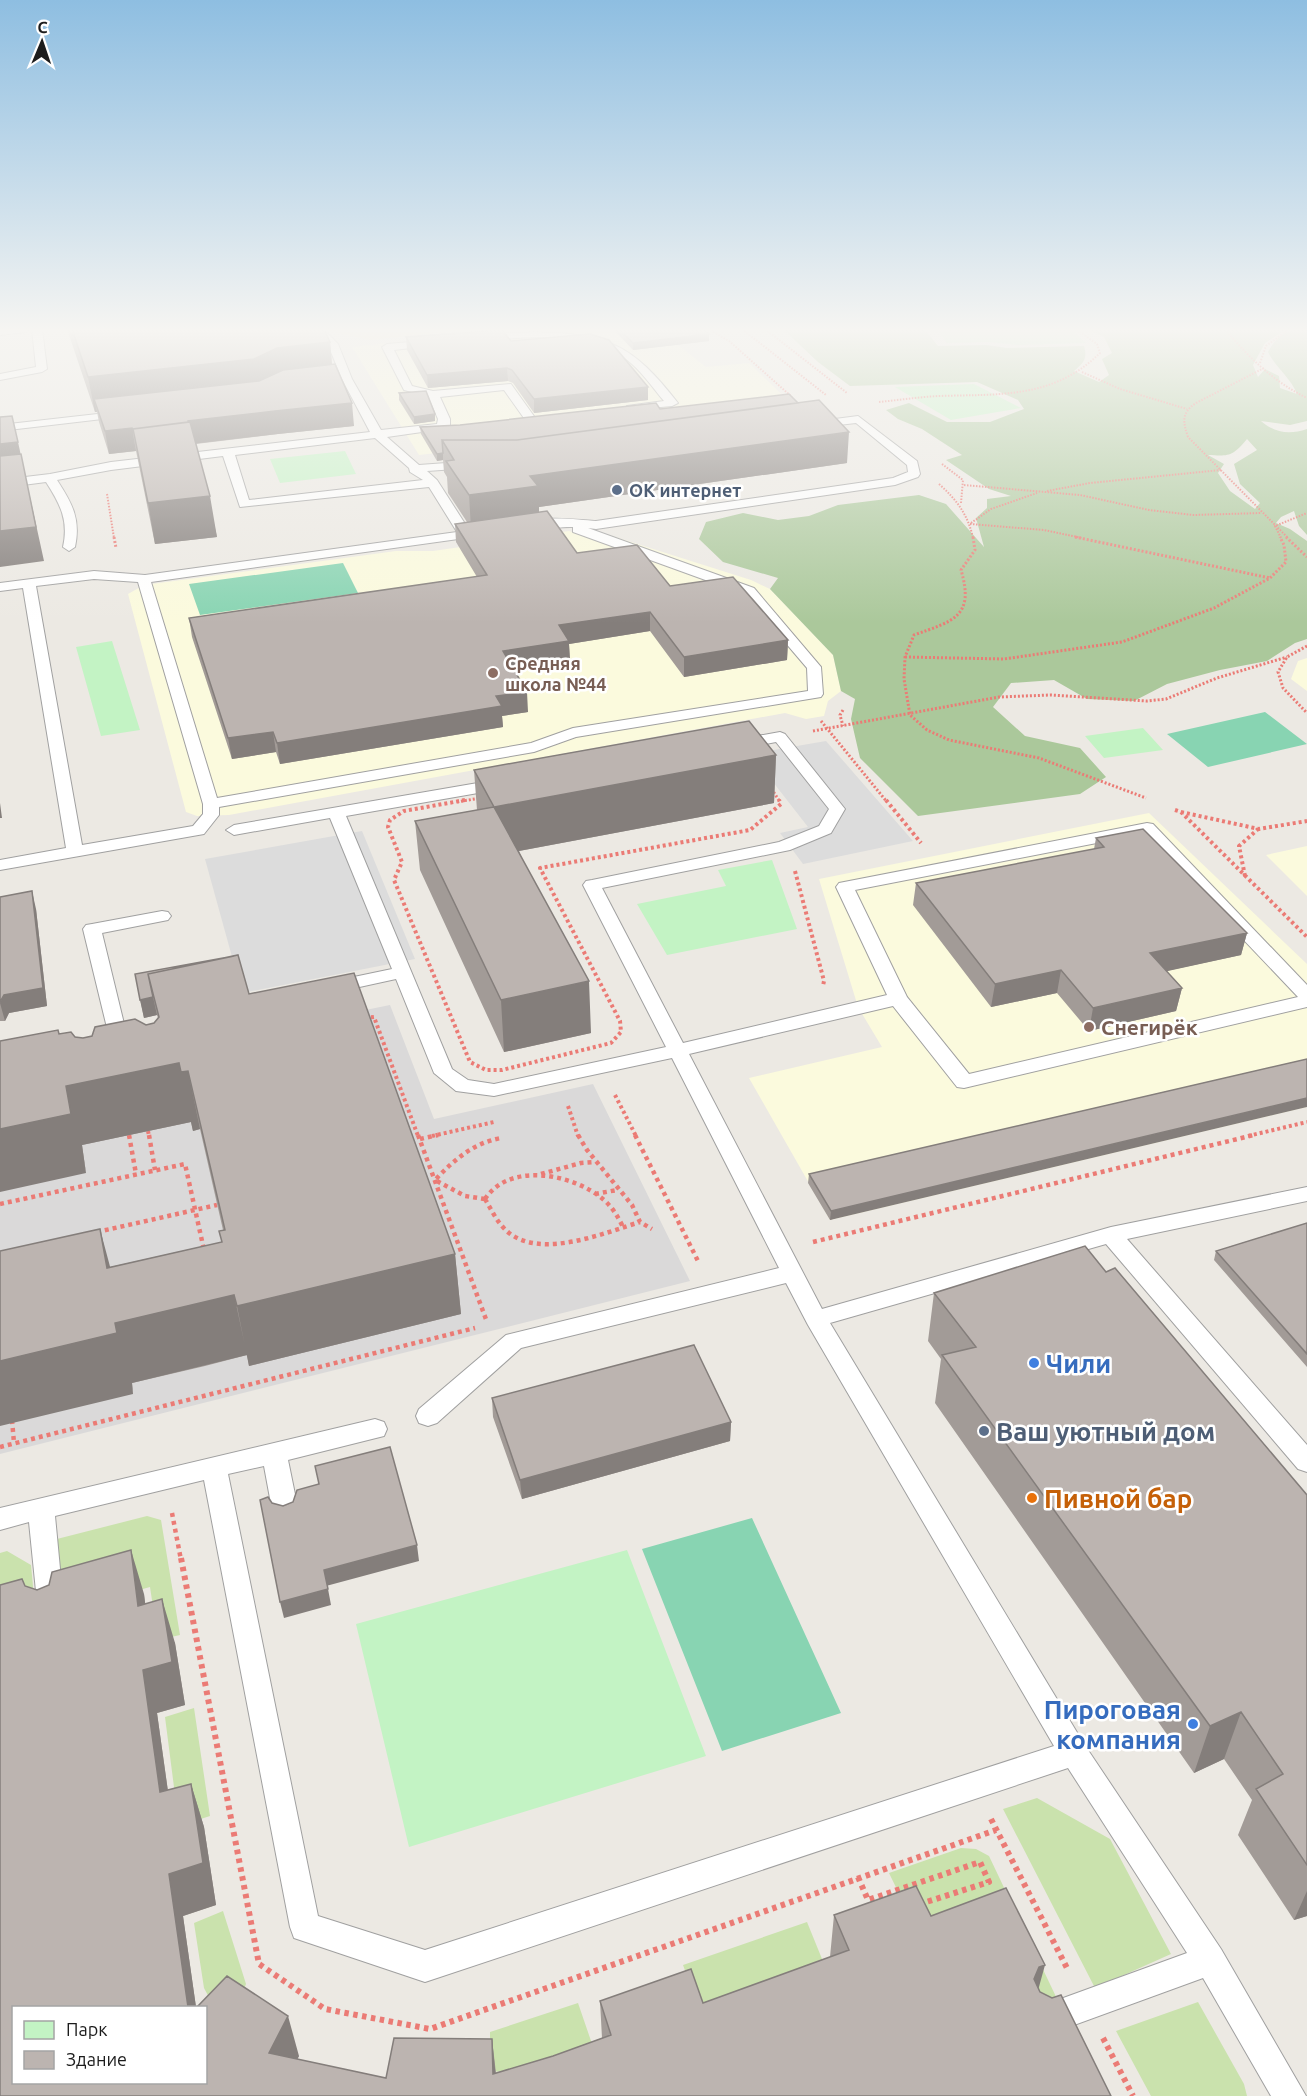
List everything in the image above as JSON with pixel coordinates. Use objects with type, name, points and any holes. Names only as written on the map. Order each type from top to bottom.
[{"type":"lane","points":[[373,427],[378,435],[414,469],[433,483],[466,535]]},
{"type":"lane","points":[[0,484],[50,478],[111,466],[436,427]]},
{"type":"lane","points":[[0,587],[94,575],[146,579],[559,522],[596,525],[895,481],[914,474],[913,464],[868,427]]},
{"type":"lane","points":[[228,452],[244,504],[433,483]]},
{"type":"lane","points":[[414,469],[479,464]]},
{"type":"lane","points":[[50,478],[68,508],[74,528],[69,547]]},
{"type":"lane","points":[[211,804],[534,747],[573,733],[816,694],[813,667],[748,591],[559,522]]},
{"type":"lane","points":[[0,865],[198,830],[211,815],[211,804],[144,585],[146,579]]},
{"type":"lane","points":[[29,583],[75,851]]},
{"type":"lane","points":[[721,747],[780,737],[837,809],[825,829],[784,846],[592,885],[816,1319],[1074,1753],[1210,1960],[1289,2096]]},
{"type":"lane","points":[[234,830],[523,781]]},
{"type":"lane","points":[[336,812],[444,1073],[463,1086],[494,1090],[677,1051],[817,1016],[898,999]]},
{"type":"lane","points":[[1307,996],[1147,828],[844,886],[898,999],[964,1082],[1307,1001]]},
{"type":"lane","points":[[137,1027],[107,1034],[92,929],[162,916]]},
{"type":"lane","points":[[311,991],[404,972]]},
{"type":"lane","points":[[816,1319],[1111,1235],[1307,1194]]},
{"type":"lane","points":[[1111,1235],[1307,1462]]},
{"type":"lane","points":[[428,1416],[513,1341],[792,1274]]},
{"type":"lane","points":[[0,1520],[375,1429]]},
{"type":"lane","points":[[274,1453],[285,1509]]},
{"type":"lane","points":[[214,1468],[305,1927],[425,1966],[1074,1753]]},
{"type":"lane","points":[[41,1509],[52,1620]]},
{"type":"lane","points":[[1041,2020],[1210,1960]]},
{"type":"path","points":[[1185,427],[1188,436],[1261,513],[1307,557]]},
{"type":"path","points":[[970,524],[991,509],[1041,492],[1116,479],[1221,470]]},
{"type":"path","points":[[940,485],[961,503],[970,524],[975,550],[961,570],[968,596],[959,614],[942,625],[914,634],[905,657],[904,679],[910,716],[927,730],[949,740],[1039,758],[1150,800]]},
{"type":"path","points":[[964,485],[1080,495],[1149,510],[1193,515],[1261,513]]},
{"type":"path","points":[[1275,526],[1307,513]]},
{"type":"path","points":[[970,524],[1044,530],[1270,578]]},
{"type":"path","points":[[905,657],[1004,658],[1063,652],[1122,642],[1214,608],[1270,578],[1286,562],[1284,545],[1275,526]]},
{"type":"path","points":[[780,737],[910,716],[999,697],[1050,695],[1137,701],[1166,699],[1217,678],[1287,657],[1307,646]]},
{"type":"path","points":[[1287,657],[1278,672],[1283,688],[1307,713]]},
{"type":"path","points":[[1171,808],[1259,829],[1307,821]]},
{"type":"path","points":[[1181,812],[1307,937]]},
{"type":"path","points":[[1245,876],[1239,846],[1259,829]]},
{"type":"path","points":[[784,846],[795,871],[824,981],[817,1016]]},
{"type":"path","points":[[0,1447],[488,1324],[374,1017],[363,1019]]},
{"type":"path","points":[[592,1049],[714,1292]]},
{"type":"path","points":[[568,1106],[581,1141],[618,1190],[635,1207],[640,1222],[652,1229]]},
{"type":"path","points":[[781,1251],[1307,1122]]},
{"type":"path","points":[[148,1131],[155,1170]]},
{"type":"path","points":[[129,1135],[136,1174]]},
{"type":"path","points":[[435,1180],[466,1152],[485,1140],[501,1138]]},
{"type":"path","points":[[416,1160],[426,1158]]},
{"type":"path","points":[[485,1199],[494,1187],[517,1178],[581,1163],[596,1162]]},
{"type":"path","points":[[0,1204],[185,1164],[206,1257]]},
{"type":"path","points":[[537,1175],[563,1179],[594,1194],[614,1209],[623,1227]]},
{"type":"path","points":[[435,1180],[465,1196],[485,1199]]},
{"type":"path","points":[[594,1194],[618,1190]]},
{"type":"path","points":[[485,1199],[494,1217],[508,1234],[531,1244],[562,1244],[590,1238],[640,1222]]},
{"type":"path","points":[[92,1233],[217,1205]]},
{"type":"path","points":[[811,1230],[822,1251]]},
{"type":"path","points":[[11,1410],[14,1443]]},
{"type":"path","points":[[170,1502],[259,1964],[325,2009],[430,2029],[996,1830]]},
{"type":"path","points":[[973,1785],[1133,2096]]},
{"type":"path","points":[[858,1877],[868,1900],[980,1862],[989,1882],[910,1908]]},
{"type":"shaded area","points":[[402,427],[662,427],[419,455]]},
{"type":"shaded area","name":"Средняя школа №44","points":[[569,531],[594,540],[609,535],[751,580],[770,589],[833,655],[841,691],[828,701],[824,716],[806,719],[785,713],[229,815],[197,816],[186,812],[128,594],[144,585],[396,551],[433,551]]},
{"type":"shaded area","points":[[1307,658],[1307,691],[1291,679],[1298,661]]},
{"type":"shaded area","points":[[826,741],[913,841],[803,864],[780,833],[808,827],[751,754]]},
{"type":"shaded area","name":"Снегирёк","points":[[1149,813],[1307,964],[1307,1107],[830,1220],[749,1078],[882,1047],[858,1007],[819,879]]},
{"type":"shaded area","points":[[362,831],[415,959],[242,993],[205,859]]},
{"type":"shaded area","points":[[1307,846],[1307,896],[1266,855]]},
{"type":"shaded area","points":[[390,1005],[434,1119],[593,1084],[690,1281],[0,1454],[0,1084]]},
{"type":"green space","points":[[917,427],[1270,427],[1282,432],[1307,429],[1307,535],[1299,526],[1294,511],[1281,517],[1276,523],[1290,529],[1307,541],[1307,639],[1295,643],[1267,661],[1167,684],[1134,701],[1087,699],[1054,680],[1011,683],[993,707],[1025,736],[1080,748],[1106,777],[1080,794],[918,816],[860,758],[851,719],[855,699],[841,691],[833,655],[770,589],[778,578],[723,562],[699,539],[706,522],[743,513],[778,520],[809,516],[838,505],[919,495],[946,504],[984,547],[976,518],[987,508],[987,499],[1011,496],[989,489],[946,460],[962,455]],"holes":[[[1247,439],[1257,450],[1234,464],[1240,484],[1260,503],[1255,509],[1230,491],[1218,473],[1224,464],[1208,455],[1230,454]]]},
{"type":"green space","points":[[345,451],[356,474],[280,483],[270,459]]},
{"type":"green space","points":[[343,563],[358,593],[200,615],[189,584]]},
{"type":"green space","points":[[112,641],[140,730],[101,736],[76,647]]},
{"type":"green space","points":[[1265,712],[1307,744],[1208,767],[1167,734]]},
{"type":"green space","points":[[1143,728],[1163,750],[1104,758],[1085,736]]},
{"type":"green space","points":[[772,860],[797,929],[667,955],[637,904],[726,886],[718,870]]},
{"type":"green space","points":[[147,1516],[161,1520],[180,1635],[158,1640],[150,1587],[61,1612],[53,1540]]},
{"type":"green space","points":[[752,1518],[841,1713],[722,1751],[642,1549]]},
{"type":"green space","points":[[627,1550],[706,1756],[409,1847],[356,1624]]},
{"type":"green space","points":[[7,1551],[31,1565],[36,1618],[0,1627],[0,1553]]},
{"type":"green space","points":[[194,1708],[210,1816],[179,1826],[165,1717]]},
{"type":"green space","points":[[1037,1798],[1110,1839],[1171,1954],[1095,1988],[1003,1809]]},
{"type":"green space","points":[[961,1848],[976,1849],[989,1856],[1059,2003],[926,1949],[889,1873]]},
{"type":"green space","points":[[223,1911],[246,1984],[240,1999],[221,2020],[204,1988],[194,1923]]},
{"type":"green space","points":[[807,1922],[833,1986],[707,2030],[683,1965]]},
{"type":"green space","points":[[1198,2002],[1244,2084],[1247,2096],[1151,2096],[1116,2031]]},
{"type":"green space","points":[[578,2003],[601,2070],[520,2096],[503,2072],[490,2071],[490,2032]]},
{"type":"building","points":[[0,427],[14,427],[18,442],[0,444]]},
{"type":"building","points":[[104,427],[150,427],[133,429],[133,433],[132,428],[105,431]]},
{"type":"building","points":[[191,427],[210,496],[148,503],[133,429]]},
{"type":"building","points":[[420,427],[617,427],[517,440],[442,440],[443,453],[437,454]]},
{"type":"building","points":[[617,427],[844,427],[849,432],[530,476],[538,486],[469,495],[446,461],[454,460],[442,440],[517,440]]},
{"type":"building","points":[[21,454],[36,527],[0,531],[0,456]]},
{"type":"building","points":[[547,511],[577,553],[637,545],[670,586],[733,577],[788,640],[684,657],[650,612],[559,625],[569,641],[503,651],[527,692],[496,696],[502,706],[277,743],[273,732],[228,738],[189,618],[487,575],[455,524]]},
{"type":"building","points":[[749,721],[776,755],[494,807],[474,770]]},
{"type":"building","points":[[494,807],[589,981],[501,1000],[415,821]]},
{"type":"building","points":[[1143,829],[1247,933],[1150,953],[1182,988],[1093,1008],[1061,970],[995,984],[916,883],[1104,847],[1096,838]]},
{"type":"building","points":[[32,891],[43,988],[4,995],[0,1002],[0,897]]},
{"type":"building","points":[[238,955],[249,994],[354,973],[455,1254],[237,1306],[234,1295],[115,1323],[117,1333],[0,1361],[0,1251],[100,1229],[107,1268],[222,1242],[219,1231],[225,1230],[188,1071],[181,1072],[179,1063],[66,1086],[71,1114],[0,1129],[0,1041],[58,1030],[59,1034],[71,1032],[75,1037],[83,1038],[92,1036],[95,1027],[135,1019],[146,1025],[154,1023],[159,1017],[148,974]]},
{"type":"building","points":[[234,956],[148,974],[153,997],[140,1000],[135,974]]},
{"type":"building","points":[[1307,1059],[1307,1098],[831,1211],[809,1174]]},
{"type":"building","points":[[1307,1223],[1307,1354],[1216,1251]]},
{"type":"building","points":[[1085,1246],[1106,1272],[1115,1268],[1307,1495],[1307,1865],[1256,1789],[1283,1774],[1241,1712],[1210,1726],[942,1355],[976,1347],[934,1293]]},
{"type":"building","points":[[694,1345],[731,1422],[520,1480],[492,1398]]},
{"type":"building","points":[[390,1447],[417,1545],[324,1570],[328,1589],[280,1602],[260,1500],[268,1497],[272,1503],[283,1506],[293,1502],[297,1490],[319,1484],[315,1466]]},
{"type":"building","points":[[131,1550],[138,1606],[162,1599],[172,1662],[143,1670],[160,1792],[191,1784],[203,1863],[169,1874],[188,2006],[12,2006],[12,2084],[207,2084],[207,2006],[198,2006],[227,1976],[288,2016],[269,2053],[386,2078],[394,2038],[492,2039],[493,2074],[611,2035],[600,2001],[691,1969],[703,2003],[849,1950],[834,1915],[916,1886],[931,1916],[1006,1888],[1045,1965],[1039,1967],[1034,1979],[1040,1992],[1052,1998],[1061,1995],[1111,2096],[0,2096],[0,1585],[22,1579],[25,1586],[37,1590],[49,1585],[52,1572]]},
{"type":"place","name":"OK интернет","points":[[617,490]]},
{"type":"place","name":"Средняя школа №44","points":[[493,673]]},
{"type":"place","name":"Снегирёк","points":[[1089,1027]]},
{"type":"place","name":"Чили","points":[[1034,1363]]},
{"type":"place","name":"Ваш уютный дом","points":[[984,1431]]},
{"type":"place","name":"Пивной бар","points":[[1032,1498]]},
{"type":"place","name":"Пироговая компания","points":[[1193,1724]]}]
